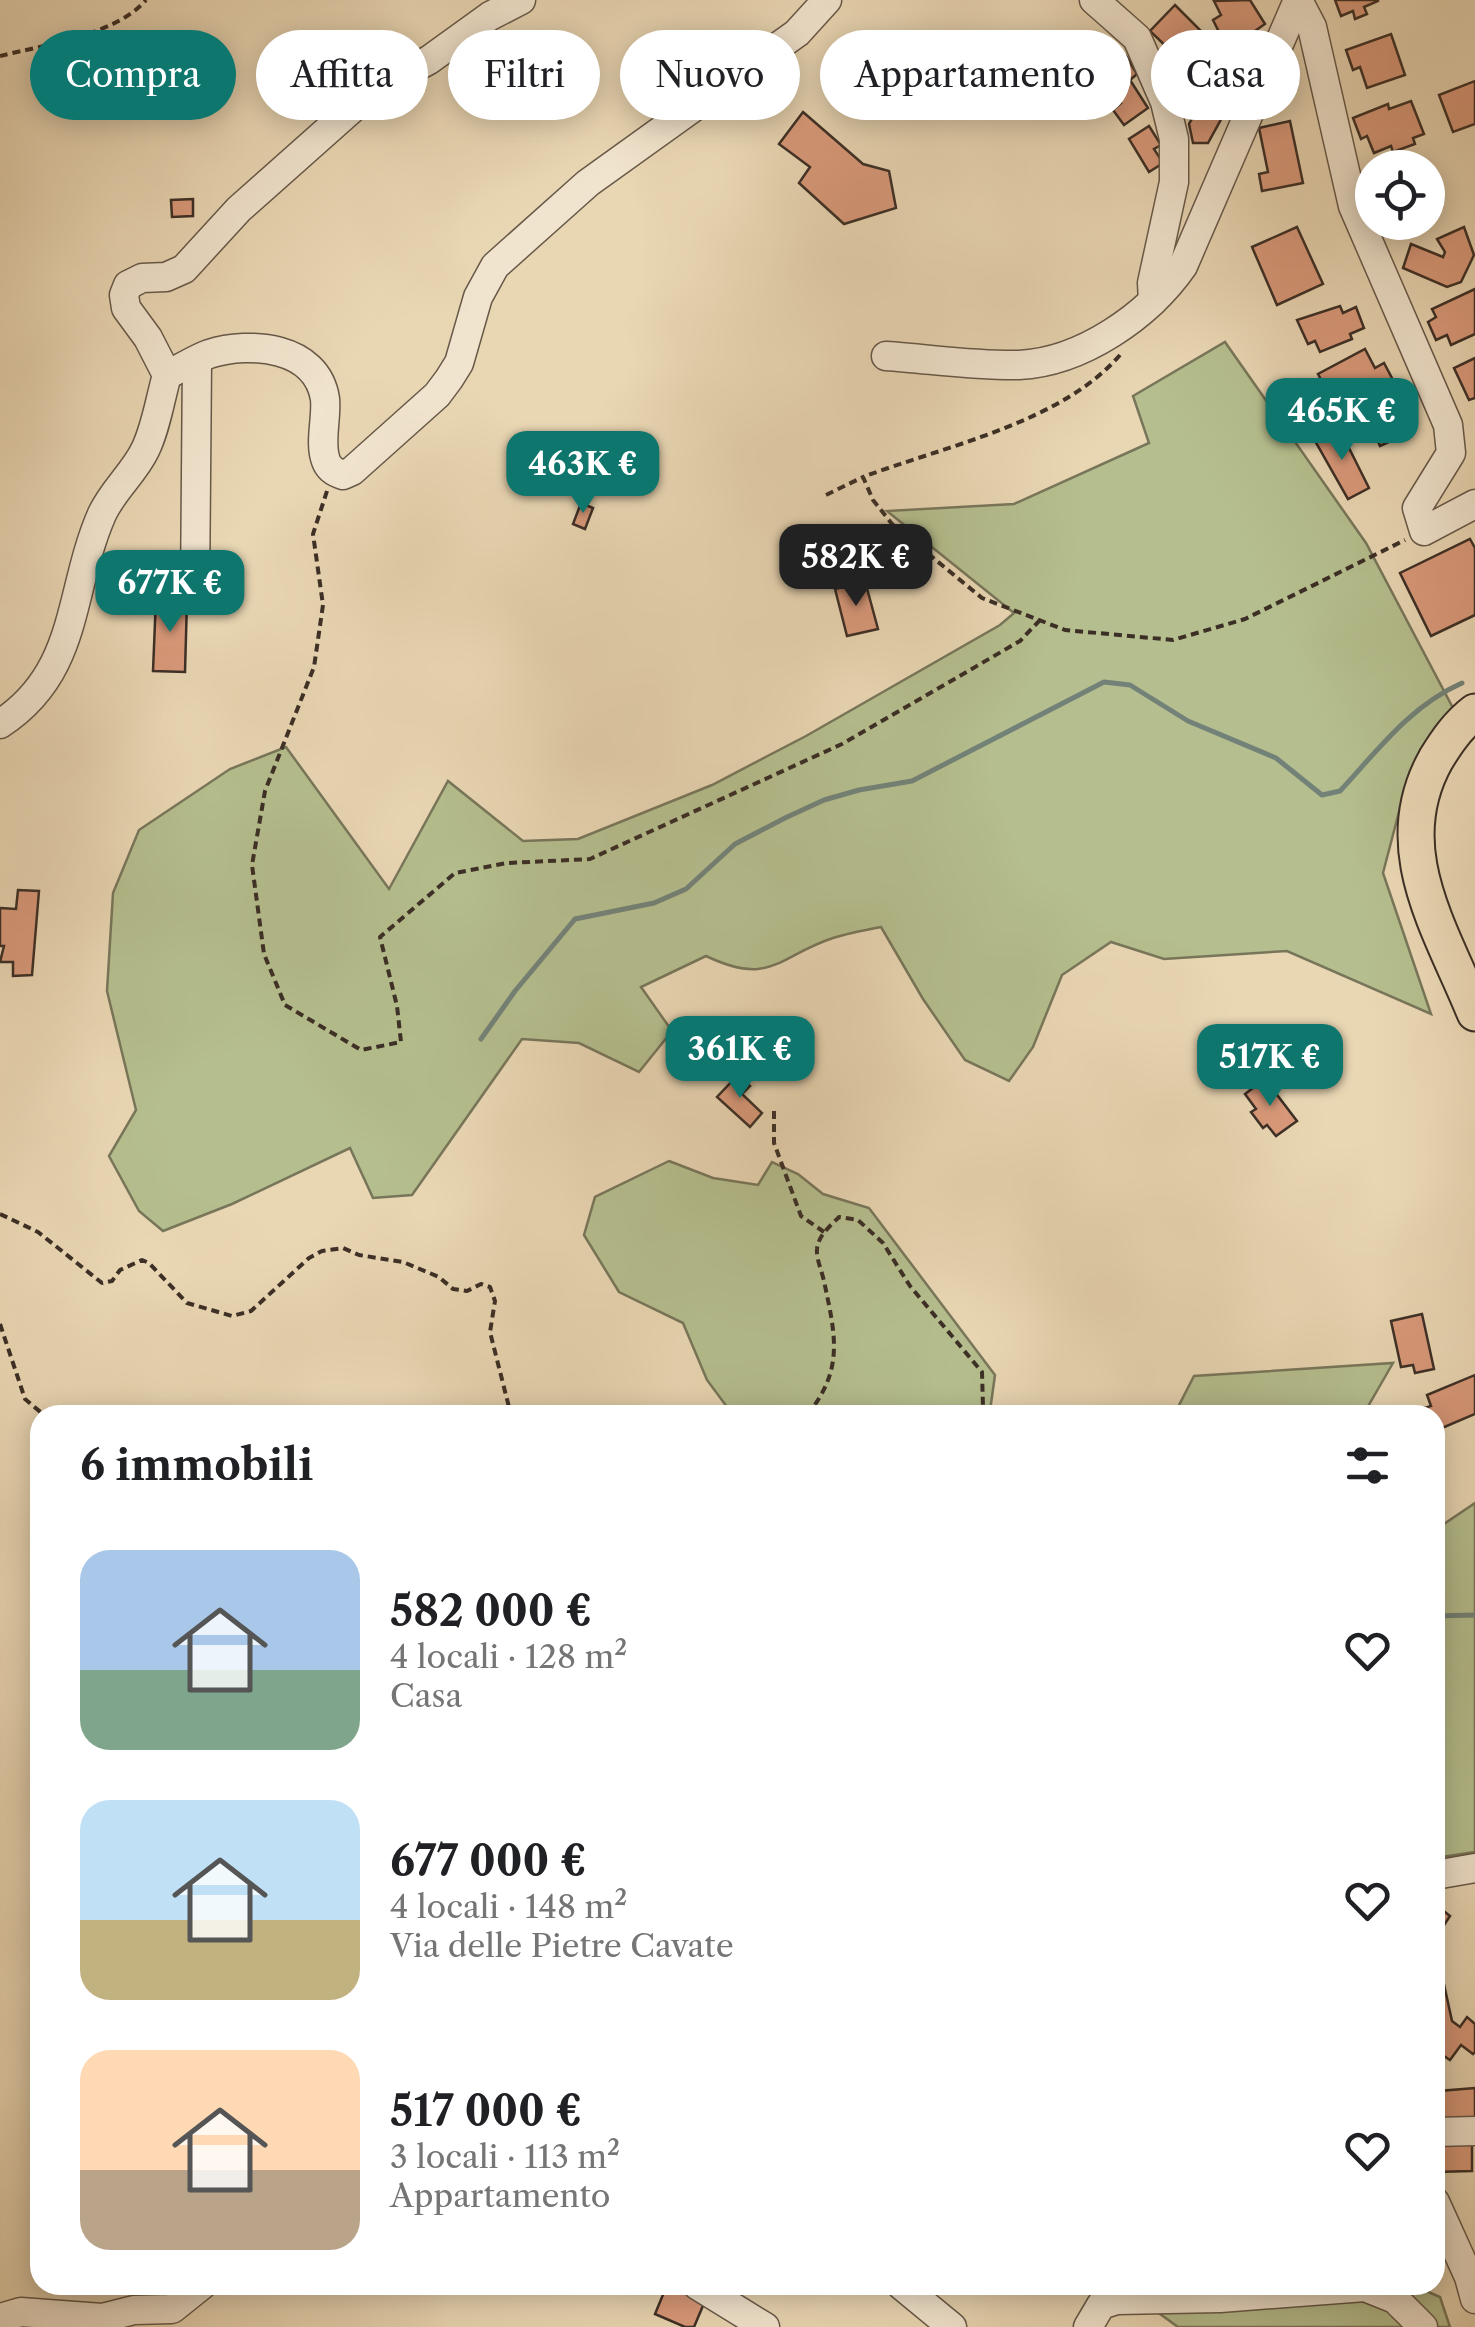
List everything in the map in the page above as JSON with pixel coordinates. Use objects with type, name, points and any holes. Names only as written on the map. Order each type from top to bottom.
[{"type":"main road","points":[[1474,1010],[1422,883],[1413,833],[1428,773],[1452,734],[1475,712]]},
{"type":"street","points":[[0,724],[22,710],[58,662],[102,516],[147,447],[167,376],[148,338],[126,308],[124,295],[128,284],[142,278],[166,277],[184,269],[239,210],[373,90],[429,60],[490,16],[521,0]]},
{"type":"street","points":[[167,376],[208,354],[262,347],[301,360],[318,380],[324,398],[326,461],[333,472],[343,476],[352,472],[449,379],[459,364],[478,297],[495,266],[588,183],[797,33],[828,0]]},
{"type":"street","points":[[1094,0],[1138,38],[1164,102],[1174,139],[1174,182],[1152,283],[1153,301]]},
{"type":"street","points":[[886,356],[1020,364],[1056,359],[1122,326],[1153,301],[1182,266],[1298,0]]},
{"type":"street","points":[[1298,0],[1312,26],[1352,206],[1448,425],[1451,453],[1417,508],[1424,530],[1475,504]]},
{"type":"street","points":[[196,590],[197,361]]},
{"type":"street","points":[[1445,1873],[1475,1868]]},
{"type":"street","points":[[1445,2132],[1475,2131]]},
{"type":"street","points":[[1445,2224],[1475,2299]]},
{"type":"street","points":[[0,2318],[21,2312],[102,2318],[134,2310],[172,2309],[190,2295]]},
{"type":"street","points":[[713,2295],[765,2327]]},
{"type":"street","points":[[913,2295],[952,2327]]},
{"type":"street","points":[[1088,2327],[1101,2305],[1117,2300],[1257,2295]]},
{"type":"street","points":[[1387,2295],[1423,2327]]},
{"type":"path","points":[[0,56],[110,26],[136,11],[146,0]]},
{"type":"path","points":[[826,495],[863,477],[1009,427],[1080,390],[1124,352]]},
{"type":"path","points":[[333,472],[313,534],[323,605],[314,666],[265,791],[252,865],[264,954],[285,1005],[361,1050],[401,1042],[398,1006],[380,936],[455,874],[507,863],[590,858],[842,744],[1020,641],[1040,620]]},
{"type":"path","points":[[863,477],[873,500],[892,524],[982,598],[1065,630],[1173,640],[1245,619],[1424,530]]},
{"type":"path","points":[[774,1111],[774,1143],[801,1216],[824,1232]]},
{"type":"path","points":[[0,1214],[38,1232],[102,1283],[112,1282],[120,1270],[142,1260],[150,1263],[187,1303],[232,1316],[251,1311],[309,1258],[322,1251],[343,1248],[403,1262],[439,1277],[454,1289],[467,1291],[481,1284],[490,1286],[494,1301],[490,1332],[509,1405]]},
{"type":"path","points":[[815,1405],[831,1374],[836,1342],[817,1250],[824,1232],[839,1218],[858,1220],[884,1242],[910,1286],[982,1372],[983,1405]]},
{"type":"path","points":[[0,1324],[25,1398],[33,1405]]},
{"type":"green space","points":[[1225,342],[1366,543],[1454,710],[1405,789],[1383,873],[1431,1014],[1287,951],[1164,959],[1111,942],[1062,975],[1033,1047],[1009,1081],[965,1060],[881,927],[833,938],[760,969],[728,965],[706,956],[641,987],[672,1031],[639,1072],[579,1043],[522,1039],[412,1195],[373,1198],[350,1148],[232,1204],[163,1231],[139,1211],[109,1156],[136,1110],[107,991],[113,893],[139,830],[230,769],[286,747],[389,889],[448,781],[523,841],[578,839],[712,785],[806,736],[1000,625],[1014,613],[887,511],[1014,504],[1149,443],[1133,396]]},
{"type":"green space","points":[[669,1161],[713,1178],[758,1185],[772,1162],[798,1174],[823,1194],[869,1208],[995,1375],[991,1405],[726,1405],[707,1380],[683,1323],[619,1292],[584,1235],[595,1197]]},
{"type":"green space","points":[[1393,1363],[1369,1405],[1179,1405],[1194,1376]]},
{"type":"green space","points":[[1475,1503],[1475,1852],[1445,1856],[1445,1523]]},
{"type":"green space","points":[[1134,2295],[1435,2295],[1440,2297],[1450,2327],[1178,2327]]},
{"type":"building","points":[[1250,0],[1265,24],[1256,30],[1218,30],[1213,20],[1221,15],[1214,1]]},
{"type":"building","points":[[1335,0],[1378,1],[1364,7],[1367,14],[1355,19],[1353,11],[1341,16]]},
{"type":"building","points":[[1175,5],[1200,30],[1151,32]]},
{"type":"building","points":[[1391,34],[1405,75],[1367,88],[1360,67],[1353,70],[1346,50]]},
{"type":"building","points":[[1475,81],[1475,124],[1453,132],[1439,95]]},
{"type":"building","points":[[1131,82],[1148,108],[1124,125],[1120,120],[1131,120]]},
{"type":"building","points":[[1411,101],[1424,134],[1413,138],[1415,144],[1398,150],[1391,146],[1373,150],[1367,136],[1361,139],[1353,118],[1388,104],[1389,109]]},
{"type":"building","points":[[803,112],[863,164],[889,171],[896,208],[844,224],[799,183],[810,167],[779,144]]},
{"type":"building","points":[[1191,120],[1221,120],[1208,143],[1193,143]]},
{"type":"building","points":[[1290,121],[1303,183],[1262,191],[1259,174],[1268,172],[1259,128]]},
{"type":"building","points":[[1149,126],[1161,145],[1154,149],[1163,163],[1149,172],[1129,139]]},
{"type":"building","points":[[193,199],[193,216],[172,217],[171,200]]},
{"type":"building","points":[[1297,227],[1323,284],[1277,305],[1252,247]]},
{"type":"building","points":[[1464,227],[1474,255],[1461,282],[1447,287],[1403,268],[1411,244],[1443,257],[1445,252],[1438,240],[1445,240],[1445,235]]},
{"type":"building","points":[[1475,289],[1475,334],[1451,345],[1447,335],[1436,340],[1428,322],[1436,317],[1432,309]]},
{"type":"building","points":[[1340,306],[1343,313],[1356,307],[1364,328],[1350,334],[1352,339],[1320,352],[1315,341],[1308,344],[1297,320]]},
{"type":"building","points":[[1365,349],[1375,368],[1384,363],[1393,380],[1337,409],[1318,374]]},
{"type":"building","points":[[1475,358],[1475,398],[1469,400],[1454,368]]},
{"type":"building","points":[[1399,397],[1415,430],[1380,446],[1365,412]]},
{"type":"building","points":[[1339,428],[1369,488],[1348,499],[1314,439]]},
{"type":"building","points":[[581,503],[593,508],[585,529],[573,524]]},
{"type":"building","points":[[1470,539],[1475,548],[1475,615],[1431,636],[1400,573]]},
{"type":"building","points":[[865,581],[878,629],[847,636],[835,589]]},
{"type":"building","points":[[156,598],[187,600],[185,672],[153,671]]},
{"type":"building","points":[[18,890],[39,891],[32,975],[13,976],[13,962],[0,962],[4,946],[0,946],[0,908],[16,909]]},
{"type":"building","points":[[738,1075],[750,1086],[742,1094],[762,1113],[750,1127],[717,1097]]},
{"type":"building","points":[[1265,1079],[1297,1121],[1276,1136],[1267,1125],[1263,1128],[1251,1112],[1256,1109],[1245,1094]]},
{"type":"building","points":[[1422,1314],[1434,1369],[1415,1373],[1413,1365],[1401,1367],[1391,1321]]},
{"type":"building","points":[[1475,1375],[1475,1414],[1445,1427],[1445,1405],[1431,1405],[1427,1395]]},
{"type":"building","points":[[1445,1989],[1452,2021],[1460,2027],[1467,2017],[1475,2024],[1475,2052],[1461,2045],[1450,2060],[1445,2057]]},
{"type":"building","points":[[1475,2088],[1475,2125],[1445,2128],[1445,2090]]},
{"type":"building","points":[[1472,2138],[1472,2171],[1445,2172],[1445,2139]]},
{"type":"building","points":[[663,2295],[691,2295],[705,2301],[694,2327],[655,2314]]},
{"type":"waterway","points":[[481,1039],[575,919],[654,903],[686,889],[735,844],[785,818],[824,800],[912,781],[1104,682],[1130,685],[1188,721],[1276,758],[1322,795],[1340,791],[1411,716],[1462,683]]},
{"type":"waterway","points":[[1445,1616],[1475,1615]]}]
